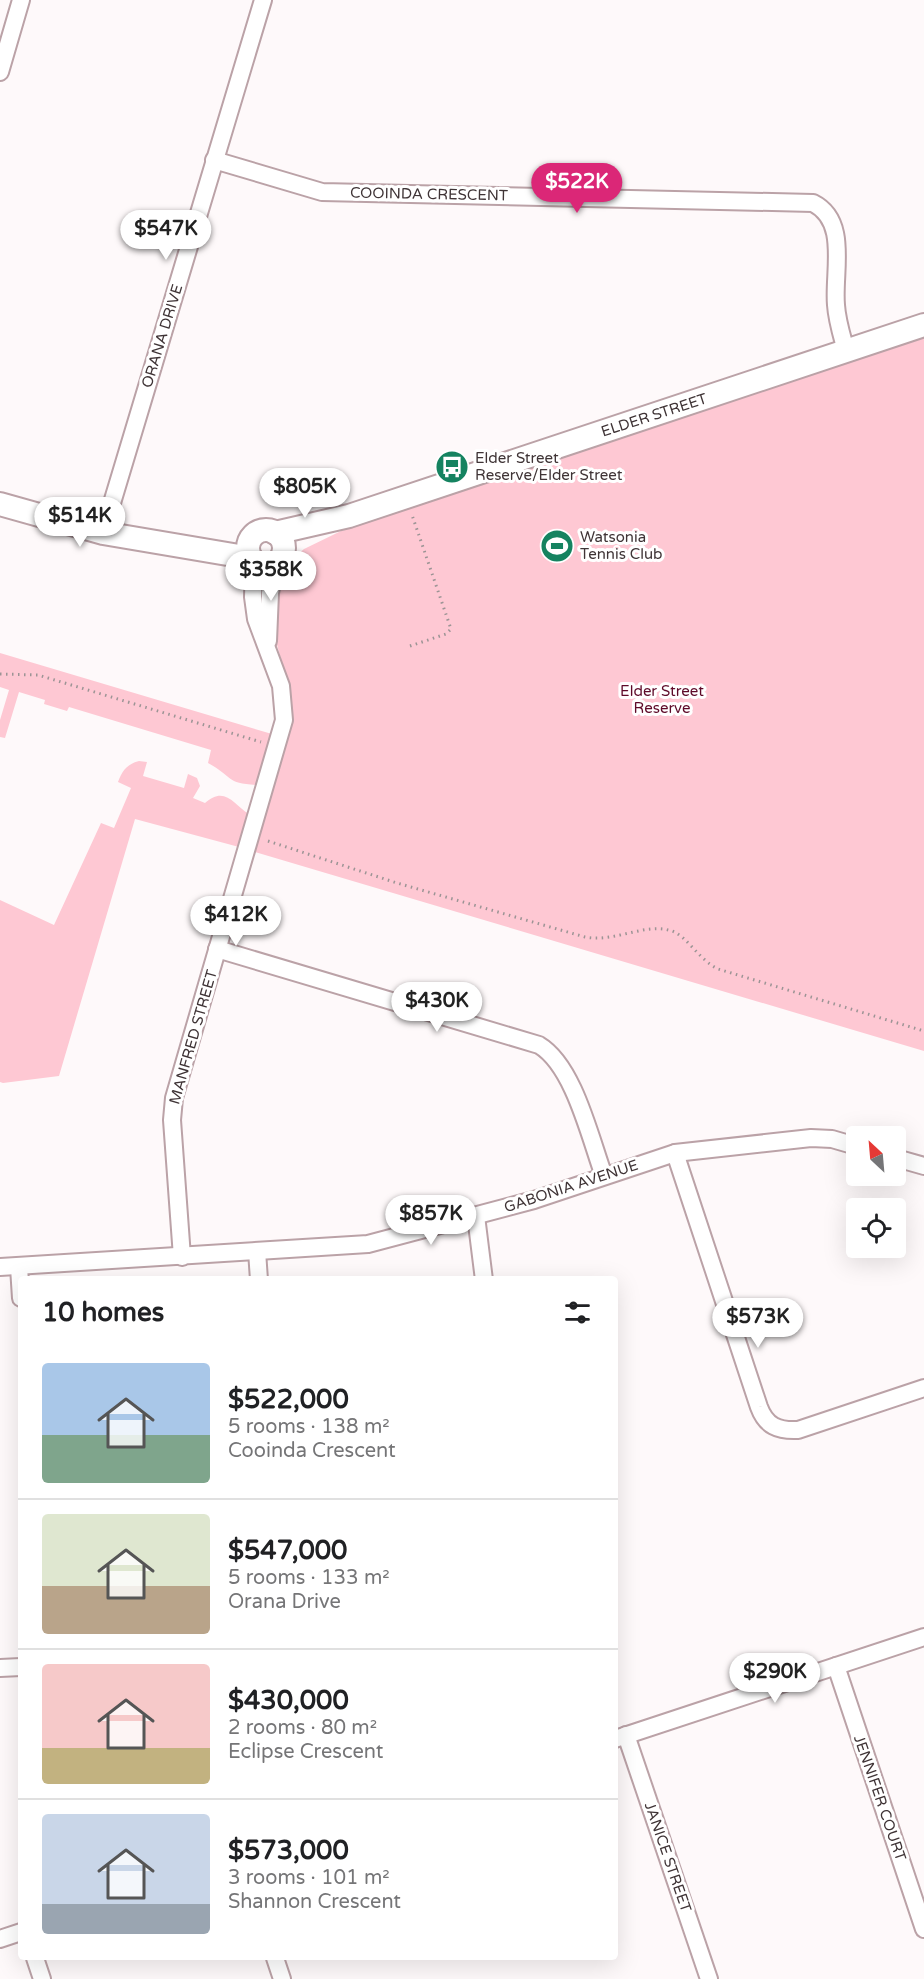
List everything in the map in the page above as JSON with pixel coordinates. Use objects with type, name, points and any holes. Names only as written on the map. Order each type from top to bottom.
[{"type":"street","points":[[0,72],[21,0]]},
{"type":"street","name":"ORANA DRIVE","points":[[104,533],[263,0]]},
{"type":"street","name":"COOINDA CRESCENT","points":[[214,160],[314,190],[332,193],[813,203],[827,212],[834,227],[836,306],[846,351]]},
{"type":"street","name":"ELDER STREET","points":[[350,516],[275,532],[259,532],[263,556],[350,516],[924,325]]},
{"type":"street","points":[[0,504],[104,533],[263,556]]},
{"type":"street","name":"MANFRED STREET","points":[[182,1257],[172,1108],[282,732],[283,696],[268,648],[263,556]]},
{"type":"street","points":[[217,949],[539,1045],[555,1056],[567,1075],[604,1176]]},
{"type":"street","name":"GABONIA AVENUE","points":[[0,1267],[368,1244],[476,1216],[675,1153],[811,1137],[846,1143]]},
{"type":"street","points":[[675,1153],[759,1407],[767,1422],[776,1428],[798,1430],[924,1388]]},
{"type":"street","points":[[906,1161],[924,1166]]},
{"type":"street","points":[[476,1216],[484,1276]]},
{"type":"street","points":[[257,1251],[259,1276]]},
{"type":"street","points":[[19,1267],[20,1276]]},
{"type":"street","points":[[621,1737],[924,1637]]},
{"type":"street","name":"JENNIFER COURT","points":[[836,1666],[924,1929]]},
{"type":"street","points":[[0,1668],[18,1667]]},
{"type":"street","name":"JANICE STREET","points":[[621,1737],[708,1979]]},
{"type":"street","points":[[0,1939],[18,1933]]},
{"type":"street","points":[[36,1960],[42,1979]]},
{"type":"street","points":[[276,1960],[282,1979]]},
{"type":"path","points":[[410,646],[446,634],[451,630],[412,515]]},
{"type":"path","points":[[0,674],[38,675],[261,742]]},
{"type":"path","points":[[268,841],[397,883],[591,938],[607,939],[653,929],[670,931],[685,940],[702,960],[718,969],[924,1031]]},
{"type":"green space","name":"Elder Street Reserve","points":[[924,337],[924,1051],[255,852],[292,721],[290,692],[272,627],[283,567],[304,549],[341,531]]},
{"type":"green space","points":[[0,653],[272,734],[259,785],[240,783],[230,779],[208,763],[211,750],[69,707],[67,711],[44,704],[45,700],[19,692],[5,738],[0,737],[0,720],[9,690],[0,687]]},
{"type":"green space","points":[[139,761],[147,762],[143,776],[184,788],[188,774],[197,778],[200,786],[193,798],[205,803],[212,798],[224,796],[249,814],[239,847],[135,819],[59,1076],[0,1082],[0,900],[54,925],[101,823],[114,828],[131,788],[118,782],[121,774],[128,766]]},
{"type":"place","name":"Elder Street Reserve/Elder Street","points":[[452,467]]},
{"type":"place","name":"Watsonia Tennis Club","points":[[557,546]]}]
